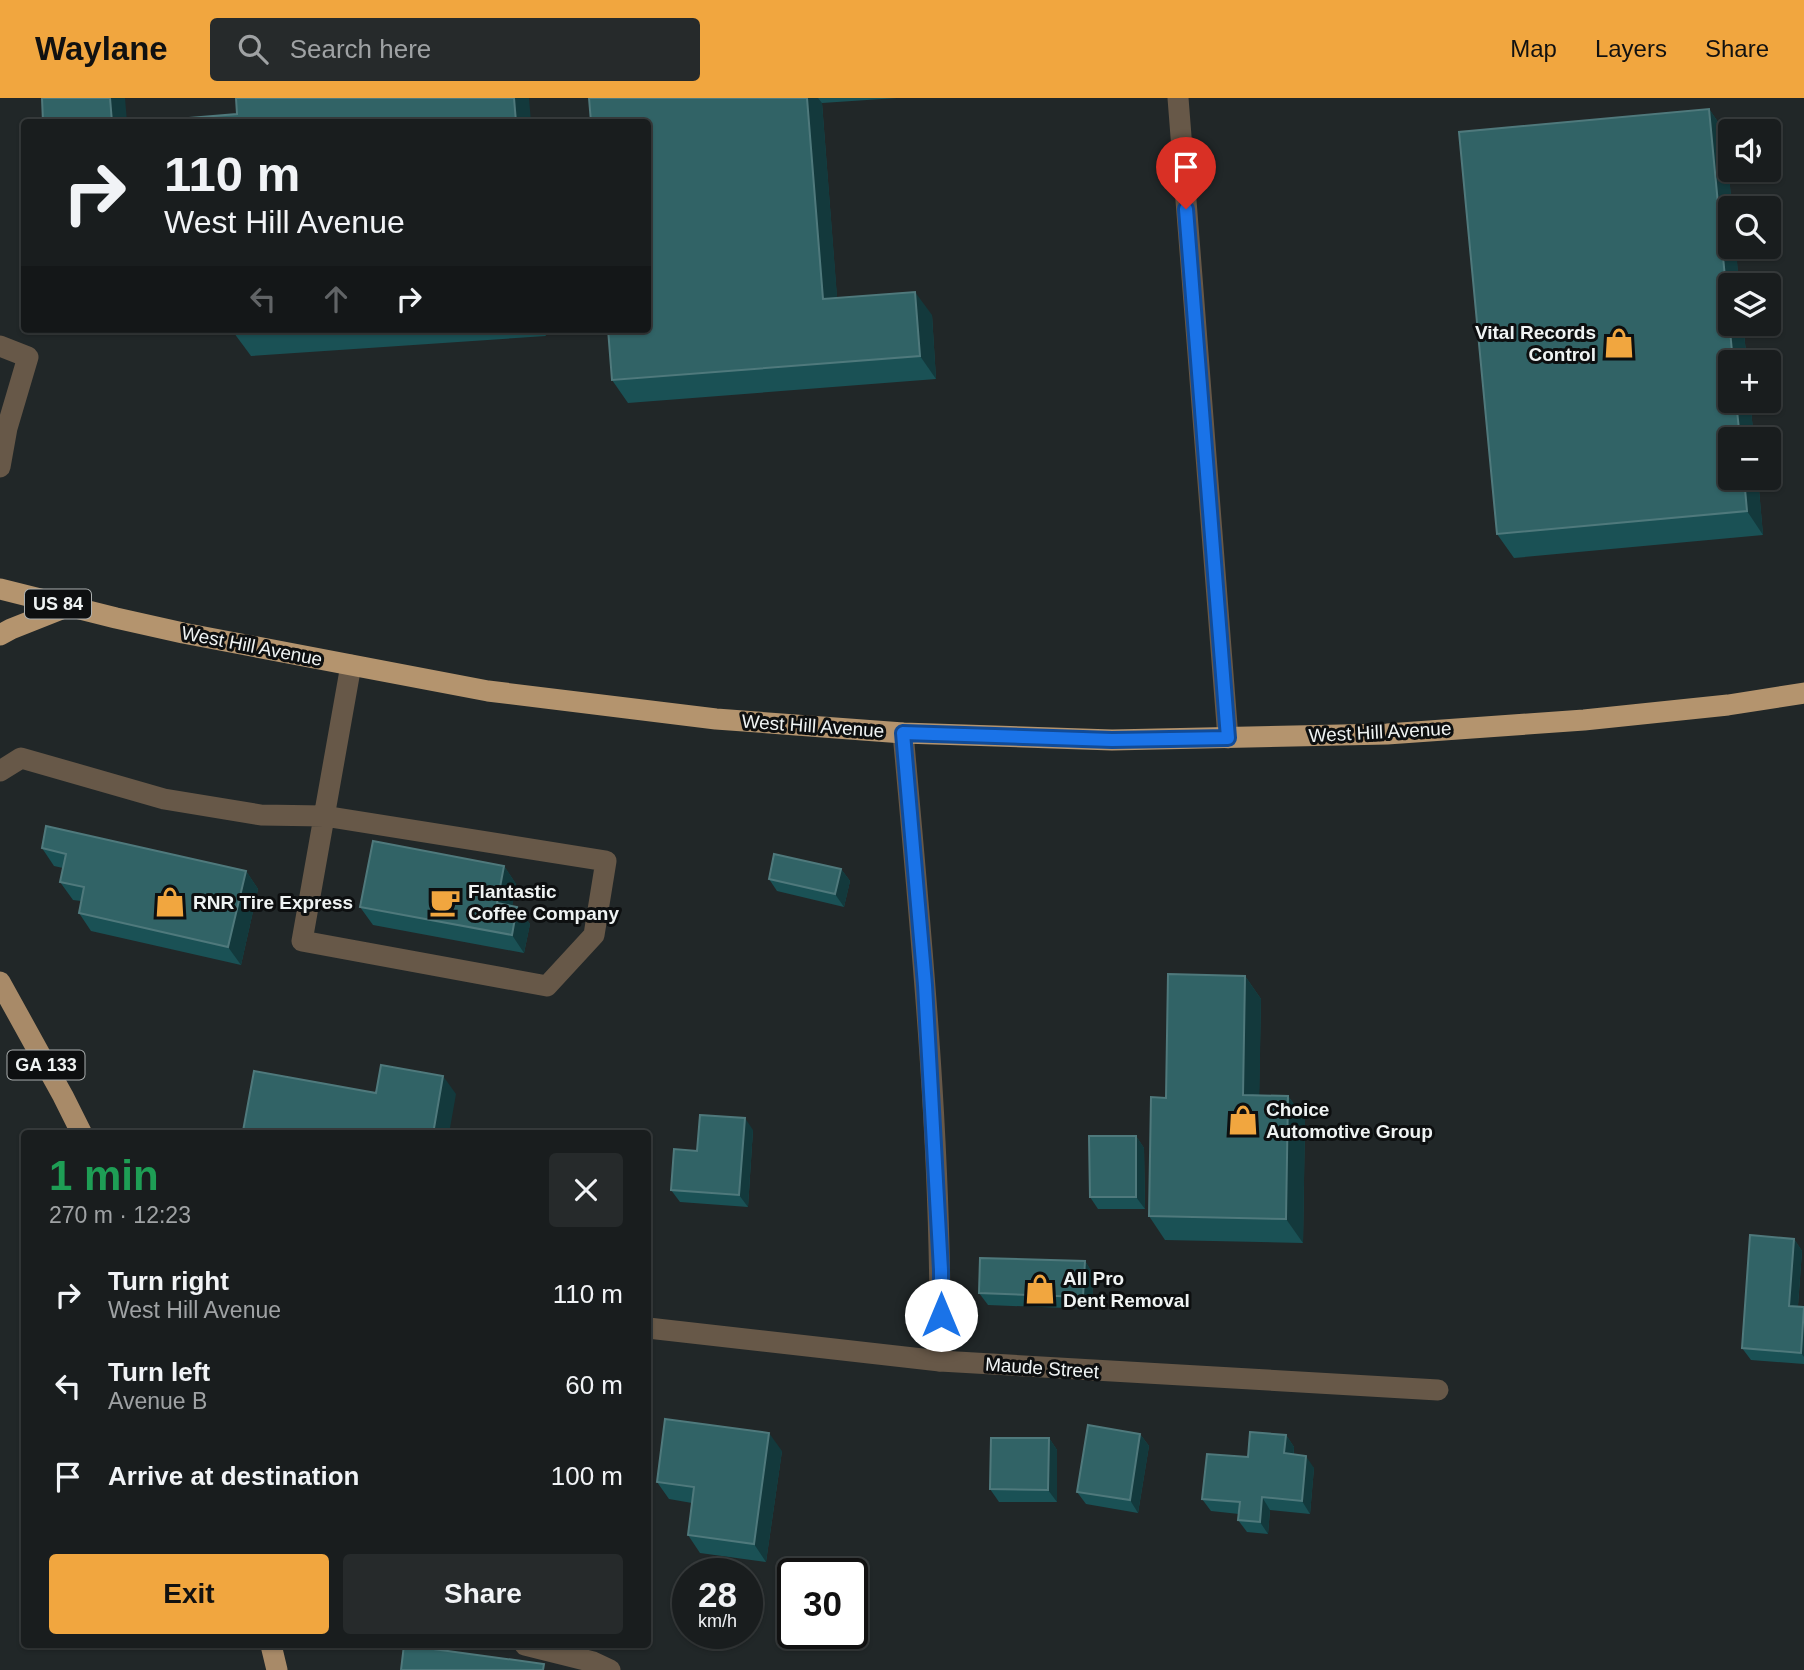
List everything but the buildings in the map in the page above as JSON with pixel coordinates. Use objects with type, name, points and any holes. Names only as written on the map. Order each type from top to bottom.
[{"type":"highway","name":"West Hill Avenue","points":[[0,589],[170,630],[488,691],[716,719],[903,733],[1112,740],[1387,734],[1584,720],[1728,705],[1804,693]]},
{"type":"highway","points":[[0,635],[69,606]]},
{"type":"main road","name":"GA 133","points":[[0,982],[80,1130]]},
{"type":"main road","points":[[272,1648],[277,1670]]},
{"type":"street","points":[[1178,98],[1228,738]]},
{"type":"street","points":[[0,346],[28,356],[7,428],[0,467]]},
{"type":"street","points":[[0,771],[21,758],[164,799],[261,815],[324,816],[606,861],[594,935],[547,986],[302,941],[324,816],[351,665]]},
{"type":"street","points":[[903,733],[926,998],[941,1270],[940,1361]]},
{"type":"street","name":"Maude Street","points":[[651,1328],[940,1361],[1438,1390]]},
{"type":"street","points":[[537,1648],[593,1662],[610,1670]]},
{"type":"place","name":"Vital Records Control","points":[[1619,343]]},
{"type":"place","name":"RNR Tire Express","points":[[170,902]]},
{"type":"place","name":"Flantastic Coffee Company","points":[[445,902]]},
{"type":"place","name":"Choice Automotive Group","points":[[1243,1120]]},
{"type":"place","name":"All Pro Dent Removal","points":[[1040,1289]]},
{"type":"route","points":[[941,1315],[941,1270],[925,985],[903,733],[1112,740],[1228,738],[1186,209]]}]
